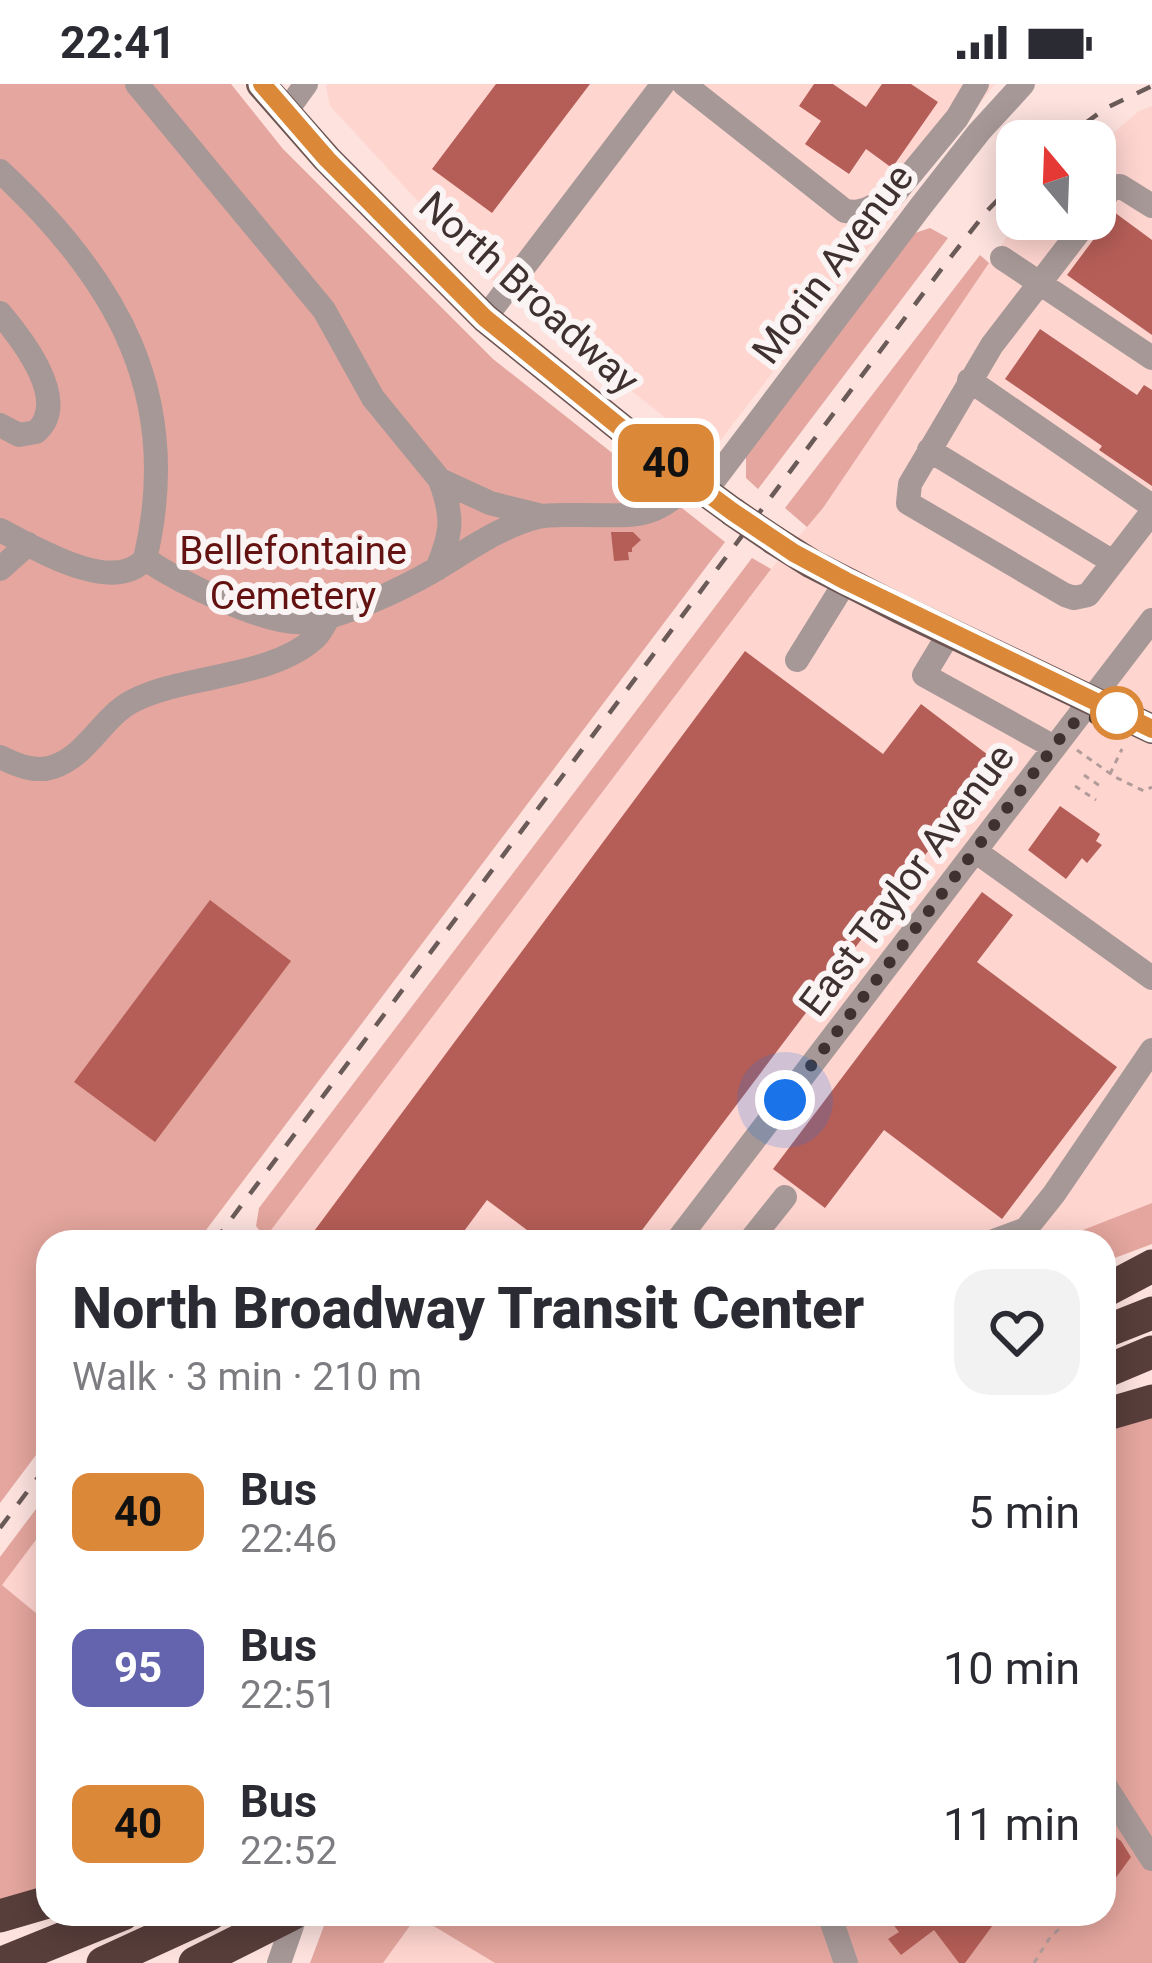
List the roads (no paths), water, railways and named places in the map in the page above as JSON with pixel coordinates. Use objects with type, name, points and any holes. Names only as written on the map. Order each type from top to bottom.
[{"type":"highway","points":[[1116,1287],[1152,1270]]},
{"type":"highway","points":[[1116,1327],[1152,1313]]},
{"type":"highway","points":[[1116,1367],[1152,1352]]},
{"type":"highway","points":[[1116,1412],[1152,1401]]},
{"type":"highway","points":[[0,1916],[36,1906]]},
{"type":"highway","points":[[2,1963],[93,1926]]},
{"type":"highway","points":[[104,1963],[185,1926]]},
{"type":"highway","points":[[195,1963],[270,1926]]},
{"type":"main road","name":"North Broadway","points":[[262,84],[485,318],[733,512],[846,581],[1152,729]]},
{"type":"street","points":[[137,84],[324,310],[374,398],[440,480],[449,505],[450,538],[437,568]]},
{"type":"street","points":[[285,113],[306,84]]},
{"type":"street","points":[[485,318],[663,84]]},
{"type":"street","points":[[684,84],[845,211],[856,212],[891,198],[957,118],[977,84]]},
{"type":"street","name":"Morin Avenue","points":[[699,487],[980,131],[1023,84]]},
{"type":"street","points":[[0,171],[55,227],[103,288],[148,387],[158,482],[145,559],[136,569],[115,575],[57,558],[0,530]]},
{"type":"street","points":[[1116,187],[1152,206]]},
{"type":"street","points":[[969,380],[1152,509],[1088,595],[1064,595],[908,502],[910,484],[969,380],[1073,240]]},
{"type":"street","points":[[1002,258],[1152,358]]},
{"type":"street","points":[[0,313],[43,375],[47,417],[36,432],[25,434],[0,425]]},
{"type":"street","points":[[929,450],[1113,562]]},
{"type":"street","points":[[440,480],[490,503],[542,516],[646,513],[699,487]]},
{"type":"street","points":[[145,559],[264,616],[303,622],[364,605],[405,587],[502,530],[542,516]]},
{"type":"street","points":[[0,569],[28,544]]},
{"type":"street","points":[[797,660],[846,581]]},
{"type":"street","points":[[0,757],[29,768],[58,766],[70,760],[125,705],[283,657],[315,637],[330,614]]},
{"type":"street","name":"East Taylor Avenue","points":[[685,1230],[975,851],[1065,748],[1090,700],[1152,620]]},
{"type":"street","points":[[950,632],[924,675],[1065,748]]},
{"type":"street","points":[[975,851],[1152,978]]},
{"type":"street","points":[[1023,1230],[1054,1194],[1152,1050]]},
{"type":"street","points":[[758,1230],[785,1197]]},
{"type":"street","points":[[1116,1803],[1152,1859]]},
{"type":"street","points":[[279,1963],[290,1926]]},
{"type":"street","points":[[833,1926],[846,1963]]},
{"type":"railway","points":[[1090,120],[1152,86]]},
{"type":"railway","points":[[223,1230],[996,202]]},
{"type":"railway","points":[[0,1528],[36,1480]]},
{"type":"park label","name":"Bellefontaine Cemetery","points":[[293,574]]}]
